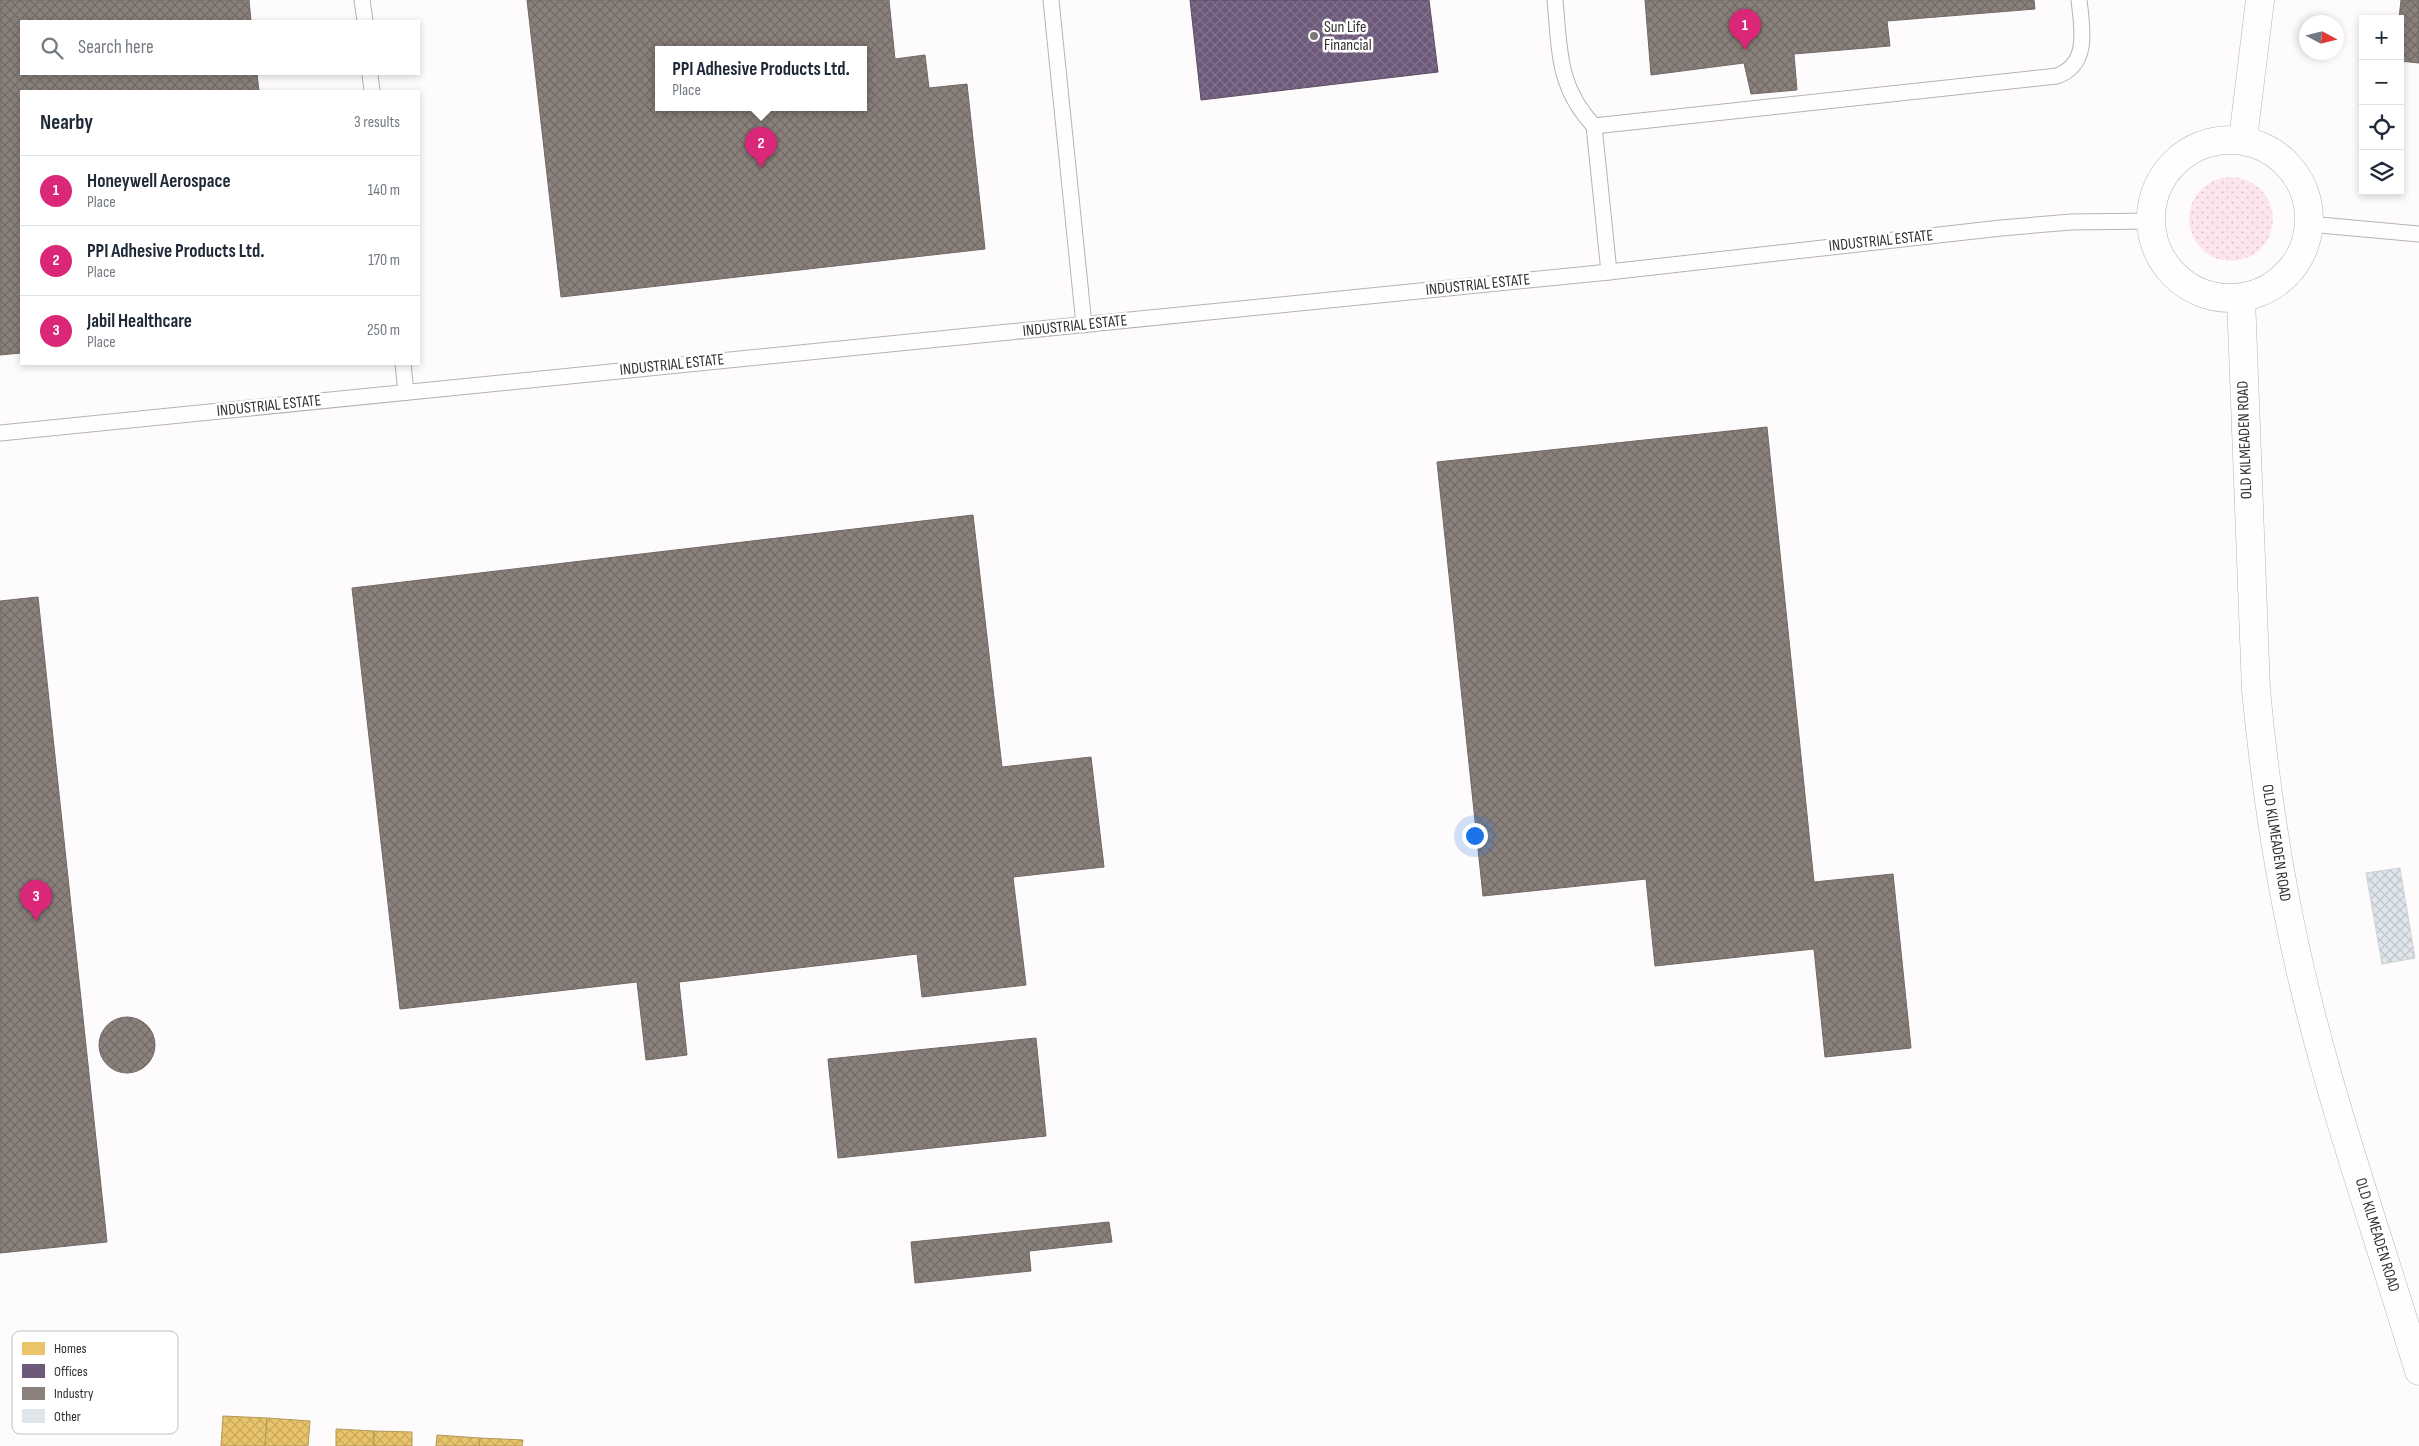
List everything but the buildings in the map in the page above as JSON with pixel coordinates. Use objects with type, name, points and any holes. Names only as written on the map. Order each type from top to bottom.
[{"type":"street","points":[[2243,139],[2260,0]]},
{"type":"street","points":[[2243,139],[2272,151],[2297,175],[2309,207],[2310,224],[2306,242],[2299,259],[2288,274],[2266,290],[2241,298],[2214,297],[2189,287],[2169,270],[2156,247],[2151,221],[2152,201],[2159,183],[2170,167],[2184,154],[2202,145],[2220,140],[2243,139]]},
{"type":"street","name":"OLD KILMEADEN ROAD","points":[[2241,298],[2256,690],[2262,754],[2280,877],[2301,974],[2336,1105],[2419,1370]]},
{"type":"lane","points":[[362,0],[365,20]]},
{"type":"lane","points":[[1051,0],[1084,325]]},
{"type":"lane","points":[[1555,0],[1562,67],[1567,87],[1582,113],[1594,126],[1609,272]]},
{"type":"lane","points":[[1594,126],[2057,76],[2070,70],[2079,57],[2082,39],[2079,0]]},
{"type":"lane","points":[[370,75],[372,90]]},
{"type":"lane","name":"INDUSTRIAL ESTATE","points":[[0,433],[1609,272],[2000,228],[2071,222],[2151,221]]},
{"type":"lane","points":[[2310,224],[2419,234]]},
{"type":"lane","points":[[402,365],[406,392]]},
{"type":"shaded area","points":[[2231,177],[2247,180],[2266,196],[2270,203],[2273,219],[2270,235],[2254,254],[2247,258],[2231,261],[2215,258],[2196,242],[2192,235],[2189,219],[2192,203],[2208,184],[2215,180]]},
{"type":"place","name":"Sun Life Financial","points":[[1314,36]]},
{"type":"place","name":"Honeywell Aerospace","points":[[1745,50]]},
{"type":"place","name":"PPI Adhesive Products Ltd.","points":[[761,168]]},
{"type":"place","name":"Jabil Healthcare","points":[[36,921]]}]
